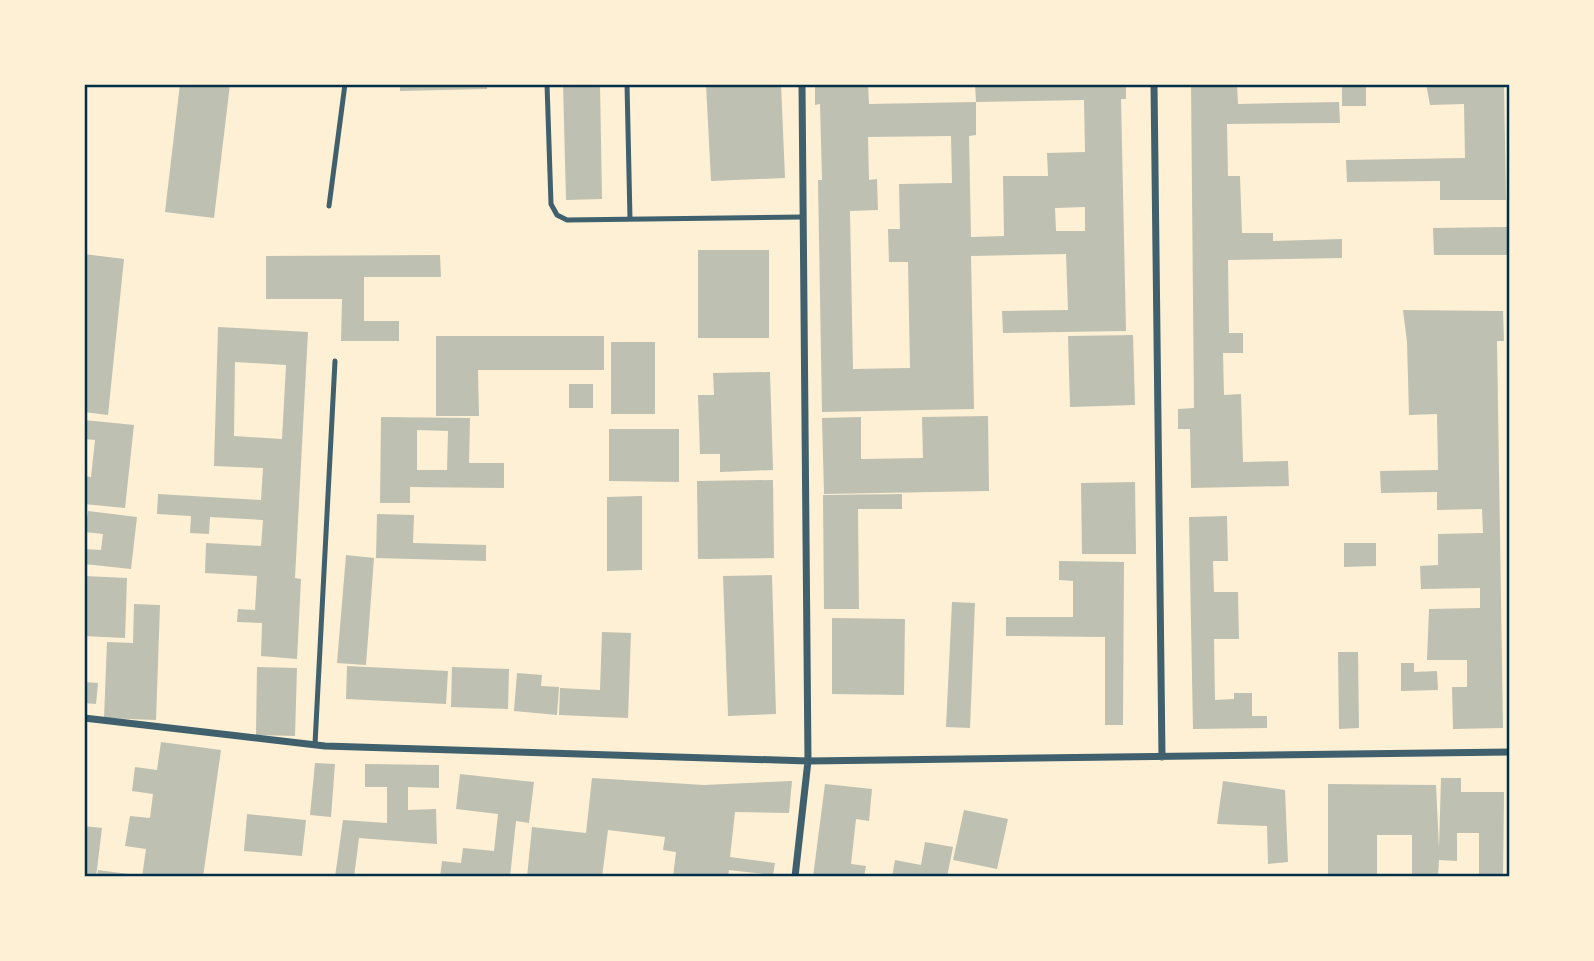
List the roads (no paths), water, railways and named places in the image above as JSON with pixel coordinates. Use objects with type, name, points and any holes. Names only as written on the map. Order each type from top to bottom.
[{"type":"street","points":[[795,877],[808,761],[802,84]]},
{"type":"street","points":[[1154,84],[1162,757]]},
{"type":"street","points":[[84,718],[315,744],[808,761],[1510,752]]},
{"type":"lane","points":[[329,206],[345,84]]},
{"type":"lane","points":[[547,84],[551,204],[557,215],[567,220],[802,216]]},
{"type":"lane","points":[[627,84],[630,219]]},
{"type":"lane","points":[[315,744],[325,508],[335,360]]}]
